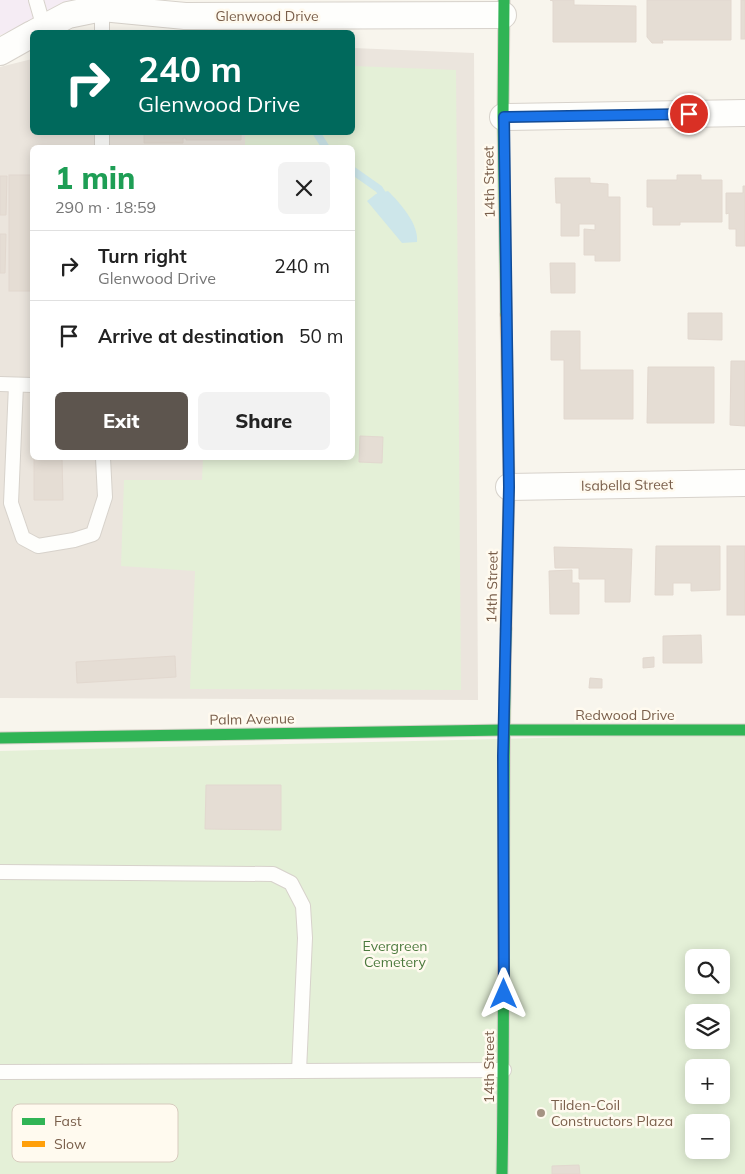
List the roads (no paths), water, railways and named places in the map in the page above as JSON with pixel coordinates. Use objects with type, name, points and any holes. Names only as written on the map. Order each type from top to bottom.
[{"type":"street","name":"Glenwood Drive","points":[[41,30],[68,15],[102,20],[185,8],[503,8]]},
{"type":"street","name":"14th Street","points":[[502,1174],[504,1070],[503,756],[509,487],[503,8]]},
{"type":"street","name":"Glenwood Drive","points":[[0,52],[30,36]]},
{"type":"street","points":[[504,117],[745,113]]},
{"type":"street","name":"Isabella Street","points":[[509,487],[745,483]]},
{"type":"street","name":"Redwood Drive","points":[[504,730],[745,730]]},
{"type":"street","name":"Palm Avenue","points":[[0,738],[504,730]]},
{"type":"lane","points":[[36,0],[37,30]]},
{"type":"lane","points":[[0,384],[30,385]]},
{"type":"lane","points":[[16,385],[11,503],[23,538],[38,546],[74,540],[93,534],[106,497],[103,460]]},
{"type":"lane","points":[[0,872],[273,874],[291,883],[303,906],[305,938],[299,1071]]},
{"type":"lane","points":[[0,1072],[504,1070]]},
{"type":"water","points":[[388,191],[412,221],[417,235],[417,242],[402,243],[367,201],[376,194]]},
{"type":"waterway","points":[[318,135],[324,145]]},
{"type":"waterway","points":[[355,172],[379,189],[387,202]]},
{"type":"place","name":"Tilden-Coil Constructors Plaza","points":[[541,1113]]},
{"type":"park label","name":"Evergreen Cemetery","points":[[395,954]]}]
